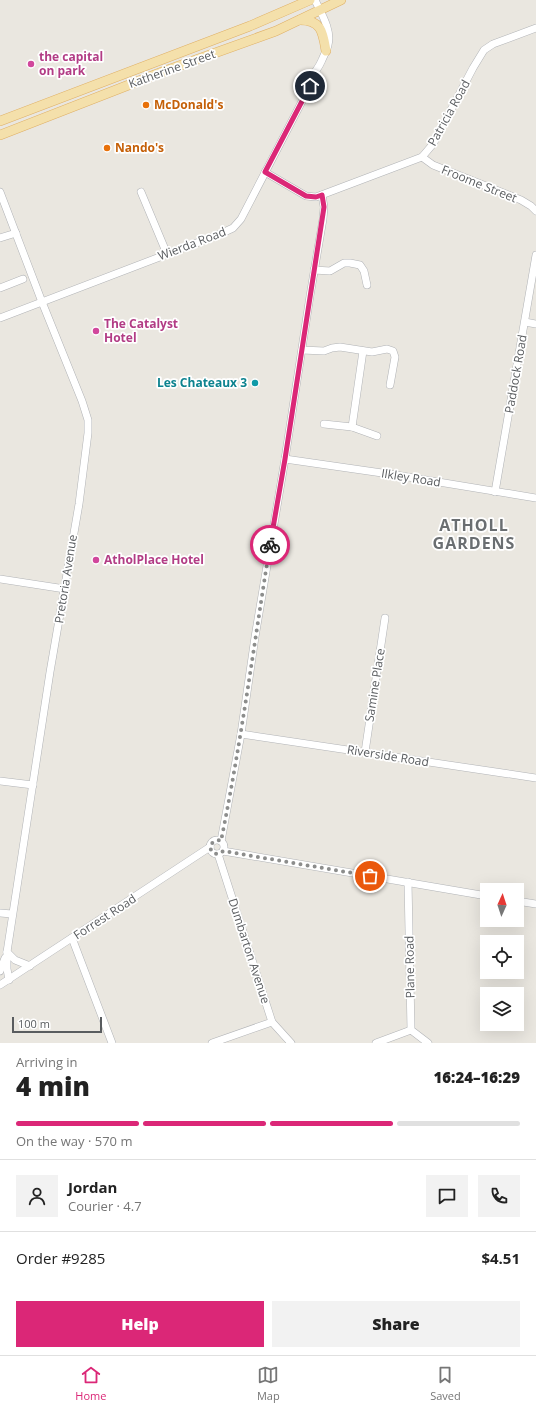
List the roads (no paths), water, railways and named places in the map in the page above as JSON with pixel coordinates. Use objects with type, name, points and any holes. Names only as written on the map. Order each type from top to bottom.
[{"type":"main road","name":"Katherine Street","points":[[0,121],[250,26],[310,0]]},
{"type":"main road","name":"Katherine Street","points":[[0,135],[162,72],[276,31],[342,0]]},
{"type":"main road","points":[[299,20],[306,20],[317,25],[322,33],[326,51]]},
{"type":"main road","points":[[0,126],[193,53],[208,42]]},
{"type":"street","points":[[315,0],[328,32],[328,44],[326,51]]},
{"type":"street","name":"Patricia Road","points":[[265,172],[306,196],[316,197],[422,157],[433,144],[484,50],[493,44],[536,28]]},
{"type":"street","name":"Wierda Road","points":[[0,317],[220,234],[236,226],[310,86],[316,85],[314,79],[326,51]]},
{"type":"street","name":"Froome Street","points":[[422,157],[433,165],[521,200],[536,211]]},
{"type":"street","name":"Pretoria Avenue","points":[[0,192],[82,401],[88,420],[87,444],[65,589],[12,914],[7,952],[7,969],[9,980]]},
{"type":"street","points":[[141,192],[166,254]]},
{"type":"street","points":[[221,852],[224,845],[221,841],[241,734],[255,637],[324,211],[322,195]]},
{"type":"street","points":[[0,238],[16,233]]},
{"type":"street","name":"Paddock Road","points":[[496,492],[536,255]]},
{"type":"street","points":[[314,270],[330,271],[344,263],[350,262],[360,265],[364,271],[367,285]]},
{"type":"street","points":[[0,288],[23,280]]},
{"type":"street","points":[[525,322],[536,324]]},
{"type":"street","points":[[302,350],[324,351],[332,348],[340,348],[372,352],[387,349],[393,351],[395,357],[390,385]]},
{"type":"street","points":[[352,427],[363,351]]},
{"type":"street","points":[[324,424],[352,427],[377,436]]},
{"type":"street","name":"Ilkley Road","points":[[285,459],[396,475],[536,498]]},
{"type":"street","points":[[0,579],[65,589]]},
{"type":"street","name":"Samine Place","points":[[365,752],[385,618]]},
{"type":"street","name":"Riverside Road","points":[[241,734],[536,778]]},
{"type":"street","points":[[0,781],[33,785]]},
{"type":"street","points":[[221,841],[218,840],[213,842],[210,847],[212,852],[221,852],[480,895]]},
{"type":"street","name":"Forrest Road","points":[[0,986],[210,847]]},
{"type":"street","name":"Dumbarton Avenue","points":[[221,852],[272,1022],[290,1043]]},
{"type":"street","name":"Plane Road","points":[[408,882],[411,1030]]},
{"type":"street","points":[[524,902],[536,904]]},
{"type":"street","points":[[0,912],[12,914]]},
{"type":"street","points":[[72,938],[112,1043]]},
{"type":"street","points":[[0,971],[7,952],[15,960],[30,966]]},
{"type":"street","points":[[212,1043],[272,1022]]},
{"type":"street","points":[[376,1043],[411,1030],[428,1043]]},
{"type":"place","name":"the capital on park","points":[[31,64]]},
{"type":"place","name":"McDonald's","points":[[146,105]]},
{"type":"place","name":"Nando's","points":[[107,148]]},
{"type":"place","name":"The Catalyst Hotel","points":[[96,331]]},
{"type":"place","name":"Les Chateaux 3","points":[[255,383]]},
{"type":"place","name":"AtholPlace Hotel","points":[[96,560]]},
{"type":"district","name":"ATHOLL GARDENS","points":[[474,534]]}]
